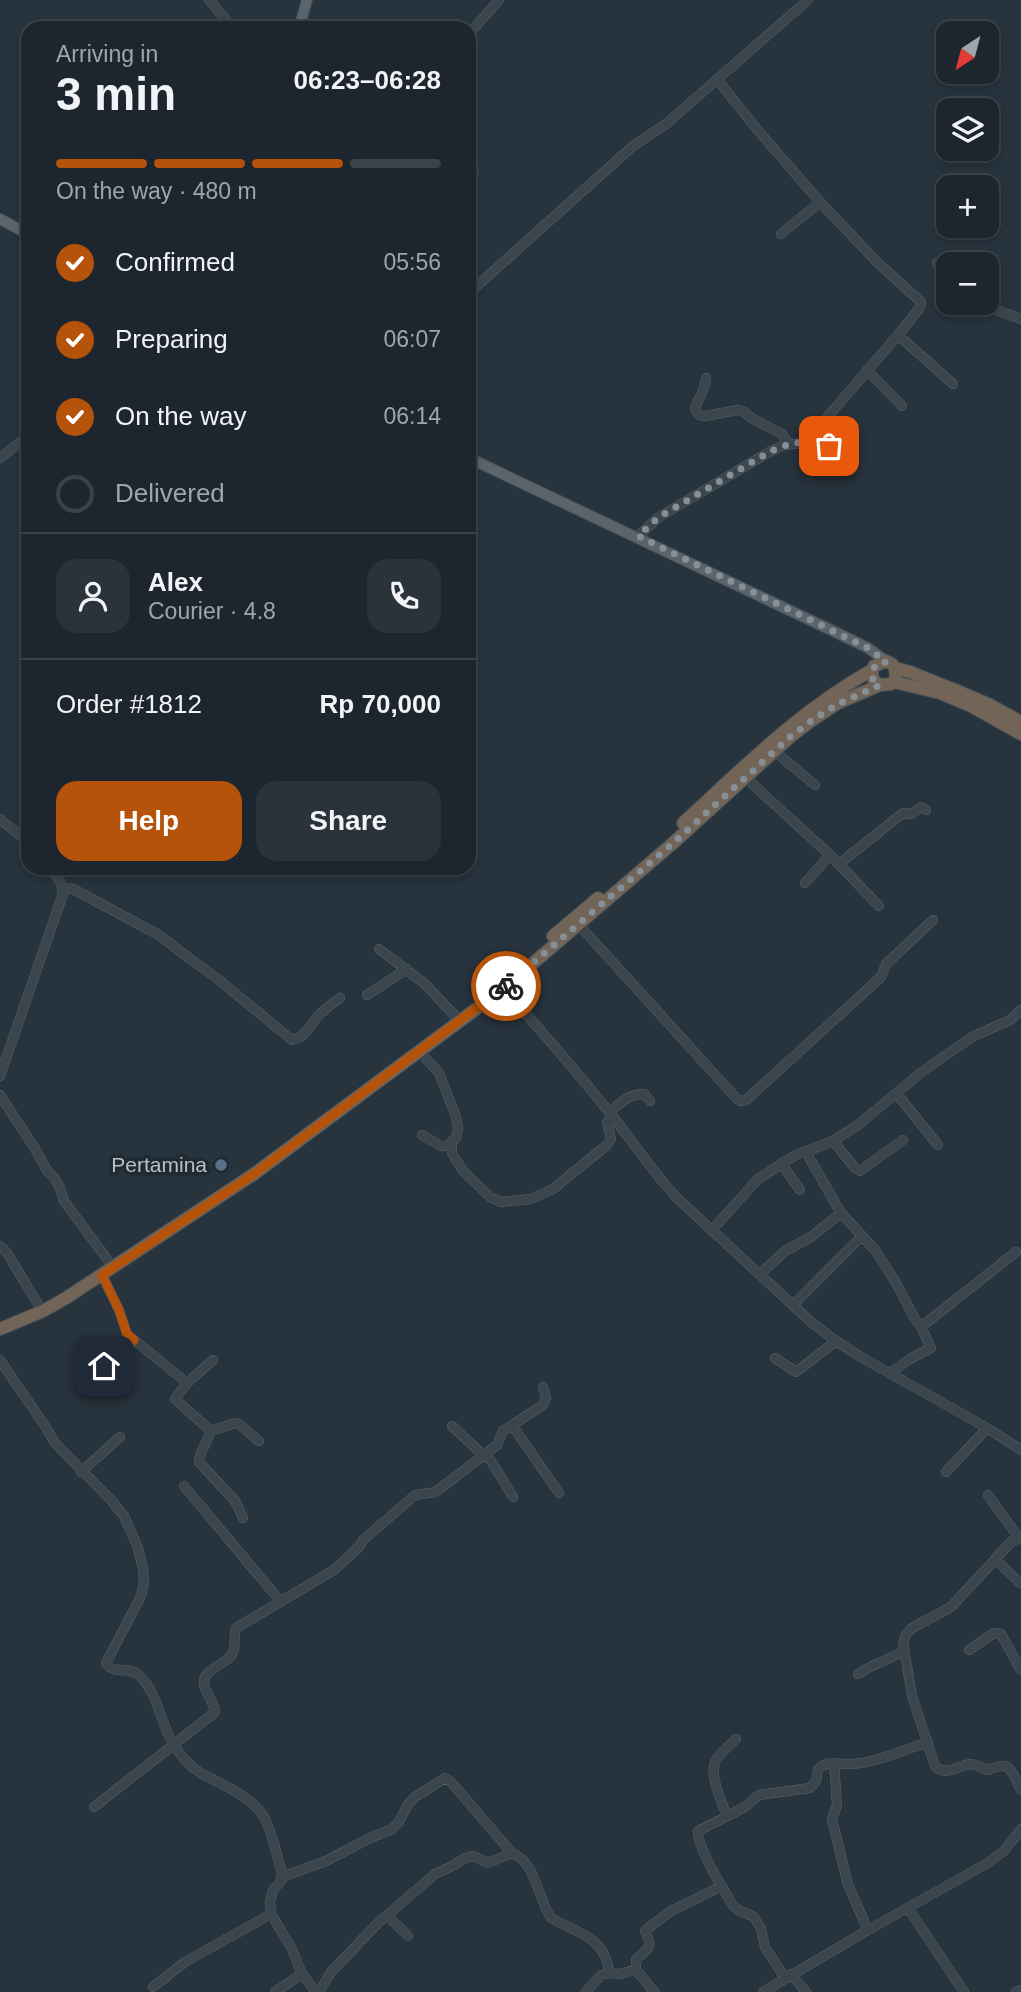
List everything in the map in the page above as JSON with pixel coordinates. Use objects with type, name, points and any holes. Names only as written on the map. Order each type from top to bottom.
[{"type":"highway","points":[[0,1321],[38,1304],[110,1264],[251,1169],[456,1017],[501,987],[811,721],[838,704],[880,685],[873,679],[884,670]]},
{"type":"highway","points":[[884,670],[969,705],[1021,734]]},
{"type":"highway","points":[[0,1329],[43,1311],[102,1275],[254,1174],[419,1051],[579,925],[781,733],[838,691],[884,670],[910,671],[990,705],[1021,722]]},
{"type":"main road","points":[[301,21],[307,0]]},
{"type":"main road","points":[[0,219],[21,230]]},
{"type":"main road","points":[[476,461],[857,642],[884,670]]},
{"type":"street","points":[[209,0],[227,21]]},
{"type":"street","points":[[476,26],[499,0]]},
{"type":"street","points":[[476,287],[633,146],[666,124],[805,1]]},
{"type":"street","points":[[717,79],[820,202],[921,302],[919,309],[898,335],[805,443]]},
{"type":"street","points":[[781,234],[820,202]]},
{"type":"street","points":[[999,311],[1021,319]]},
{"type":"street","points":[[898,335],[953,384]]},
{"type":"street","points":[[867,370],[902,406]]},
{"type":"street","points":[[706,378],[705,389],[695,405],[699,415],[738,410],[782,434],[789,445]]},
{"type":"street","points":[[0,458],[21,442]]},
{"type":"street","points":[[638,536],[659,517],[698,492],[726,479],[771,451],[805,443],[820,447],[835,446]]},
{"type":"street","points":[[774,751],[815,785]]},
{"type":"street","points":[[746,778],[830,855],[879,906]]},
{"type":"street","points":[[839,864],[903,813],[911,814],[923,807],[926,810]]},
{"type":"street","points":[[0,819],[21,836]]},
{"type":"street","points":[[805,883],[830,855]]},
{"type":"street","points":[[0,1076],[63,894],[63,888],[55,875]]},
{"type":"street","points":[[63,888],[74,889],[159,935],[292,1040],[308,1031],[319,1014],[340,998]]},
{"type":"street","points":[[579,925],[741,1101],[746,1100],[881,977],[886,964],[933,920]]},
{"type":"street","points":[[379,949],[425,984],[456,1017]]},
{"type":"street","points":[[367,995],[407,969]]},
{"type":"street","points":[[501,987],[611,1115],[658,1178],[793,1305],[836,1341],[1021,1450]]},
{"type":"street","points":[[712,1230],[758,1179],[781,1163],[833,1141],[858,1125],[934,1062],[971,1037],[1010,1020],[1021,1010]]},
{"type":"street","points":[[419,1051],[439,1073],[458,1128],[456,1138],[447,1146],[441,1146],[422,1135]]},
{"type":"street","points":[[452,1143],[452,1153],[456,1161],[490,1198],[501,1202],[531,1199],[553,1189],[607,1145],[611,1139],[607,1122],[627,1098],[644,1094],[650,1101]]},
{"type":"street","points":[[897,1094],[939,1145]]},
{"type":"street","points":[[0,1095],[48,1172],[54,1177],[64,1201],[110,1264]]},
{"type":"street","points":[[833,1141],[860,1171],[903,1140]]},
{"type":"street","points":[[806,1152],[841,1213],[875,1250],[895,1281],[931,1348],[890,1373]]},
{"type":"street","points":[[781,1163],[800,1190]]},
{"type":"street","points":[[760,1274],[785,1251],[811,1237],[841,1213]]},
{"type":"street","points":[[793,1305],[863,1236]]},
{"type":"street","points":[[0,1246],[38,1304]]},
{"type":"street","points":[[921,1327],[1016,1252]]},
{"type":"street","points":[[102,1275],[127,1334],[187,1382]]},
{"type":"street","points":[[104,1366],[134,1340]]},
{"type":"street","points":[[775,1358],[796,1372],[836,1341]]},
{"type":"street","points":[[0,1360],[55,1444],[111,1500],[132,1532],[143,1569],[144,1583],[141,1596],[106,1663],[108,1667],[117,1671],[134,1671],[145,1681],[174,1745],[193,1767],[248,1801],[264,1817],[282,1877]]},
{"type":"street","points":[[211,1431],[175,1398],[187,1382],[213,1360]]},
{"type":"street","points":[[94,1807],[214,1713],[215,1709],[203,1681],[206,1675],[231,1656],[236,1628],[334,1570],[363,1540],[414,1496],[420,1493],[432,1494],[498,1446],[503,1431],[543,1405],[546,1398],[542,1387]]},
{"type":"street","points":[[243,1518],[234,1501],[199,1462],[199,1458],[211,1431],[235,1423],[258,1441]]},
{"type":"street","points":[[512,1425],[559,1493]]},
{"type":"street","points":[[452,1426],[491,1461],[513,1496]]},
{"type":"street","points":[[946,1472],[987,1428]]},
{"type":"street","points":[[81,1472],[120,1437]]},
{"type":"street","points":[[184,1486],[281,1602]]},
{"type":"street","points":[[988,1495],[1020,1538],[1012,1541],[947,1611],[912,1628],[903,1642],[912,1696],[935,1766],[944,1772],[972,1763],[987,1770],[1006,1765],[1021,1790]]},
{"type":"street","points":[[996,1560],[1021,1584]]},
{"type":"street","points":[[970,1650],[998,1632],[1021,1670]]},
{"type":"street","points":[[859,1674],[905,1651]]},
{"type":"street","points":[[727,1816],[716,1785],[713,1766],[717,1758],[736,1739]]},
{"type":"street","points":[[806,1992],[788,1976],[765,1947],[761,1929],[754,1917],[735,1909],[706,1858],[697,1835],[701,1829],[750,1804],[759,1795],[810,1788],[816,1781],[818,1769],[827,1763],[851,1764],[877,1759],[928,1742]]},
{"type":"street","points":[[834,1763],[837,1805],[832,1819],[848,1885],[868,1930]]},
{"type":"street","points":[[512,1853],[488,1863],[472,1856],[435,1874],[387,1915],[338,1964],[317,1992],[302,1974],[292,1949],[271,1914],[273,1890],[282,1877],[326,1861],[392,1829],[415,1797],[445,1778],[512,1853],[526,1863],[551,1918],[596,1943],[607,1959],[609,1973]]},
{"type":"street","points":[[763,1992],[999,1856],[1021,1829]]},
{"type":"street","points":[[654,1992],[636,1970],[636,1960],[650,1947],[645,1931],[671,1911],[722,1886]]},
{"type":"street","points":[[908,1908],[964,1992]]},
{"type":"street","points":[[153,1987],[185,1962],[271,1914]]},
{"type":"street","points":[[387,1915],[408,1936]]},
{"type":"street","points":[[586,1992],[601,1975],[636,1970]]},
{"type":"street","points":[[275,1992],[302,1974]]},
{"type":"way so far","points":[[506,986],[672,844],[790,737],[838,704],[880,685],[873,679],[872,670],[878,663],[886,662],[868,648],[638,536],[659,517],[698,492],[726,479],[771,451],[805,443],[820,447],[829,446]]},
{"type":"place","name":"Pertamina","points":[[221,1165]]},
{"type":"route","points":[[104,1366],[134,1340],[127,1334],[102,1275],[254,1174],[506,986]]}]
